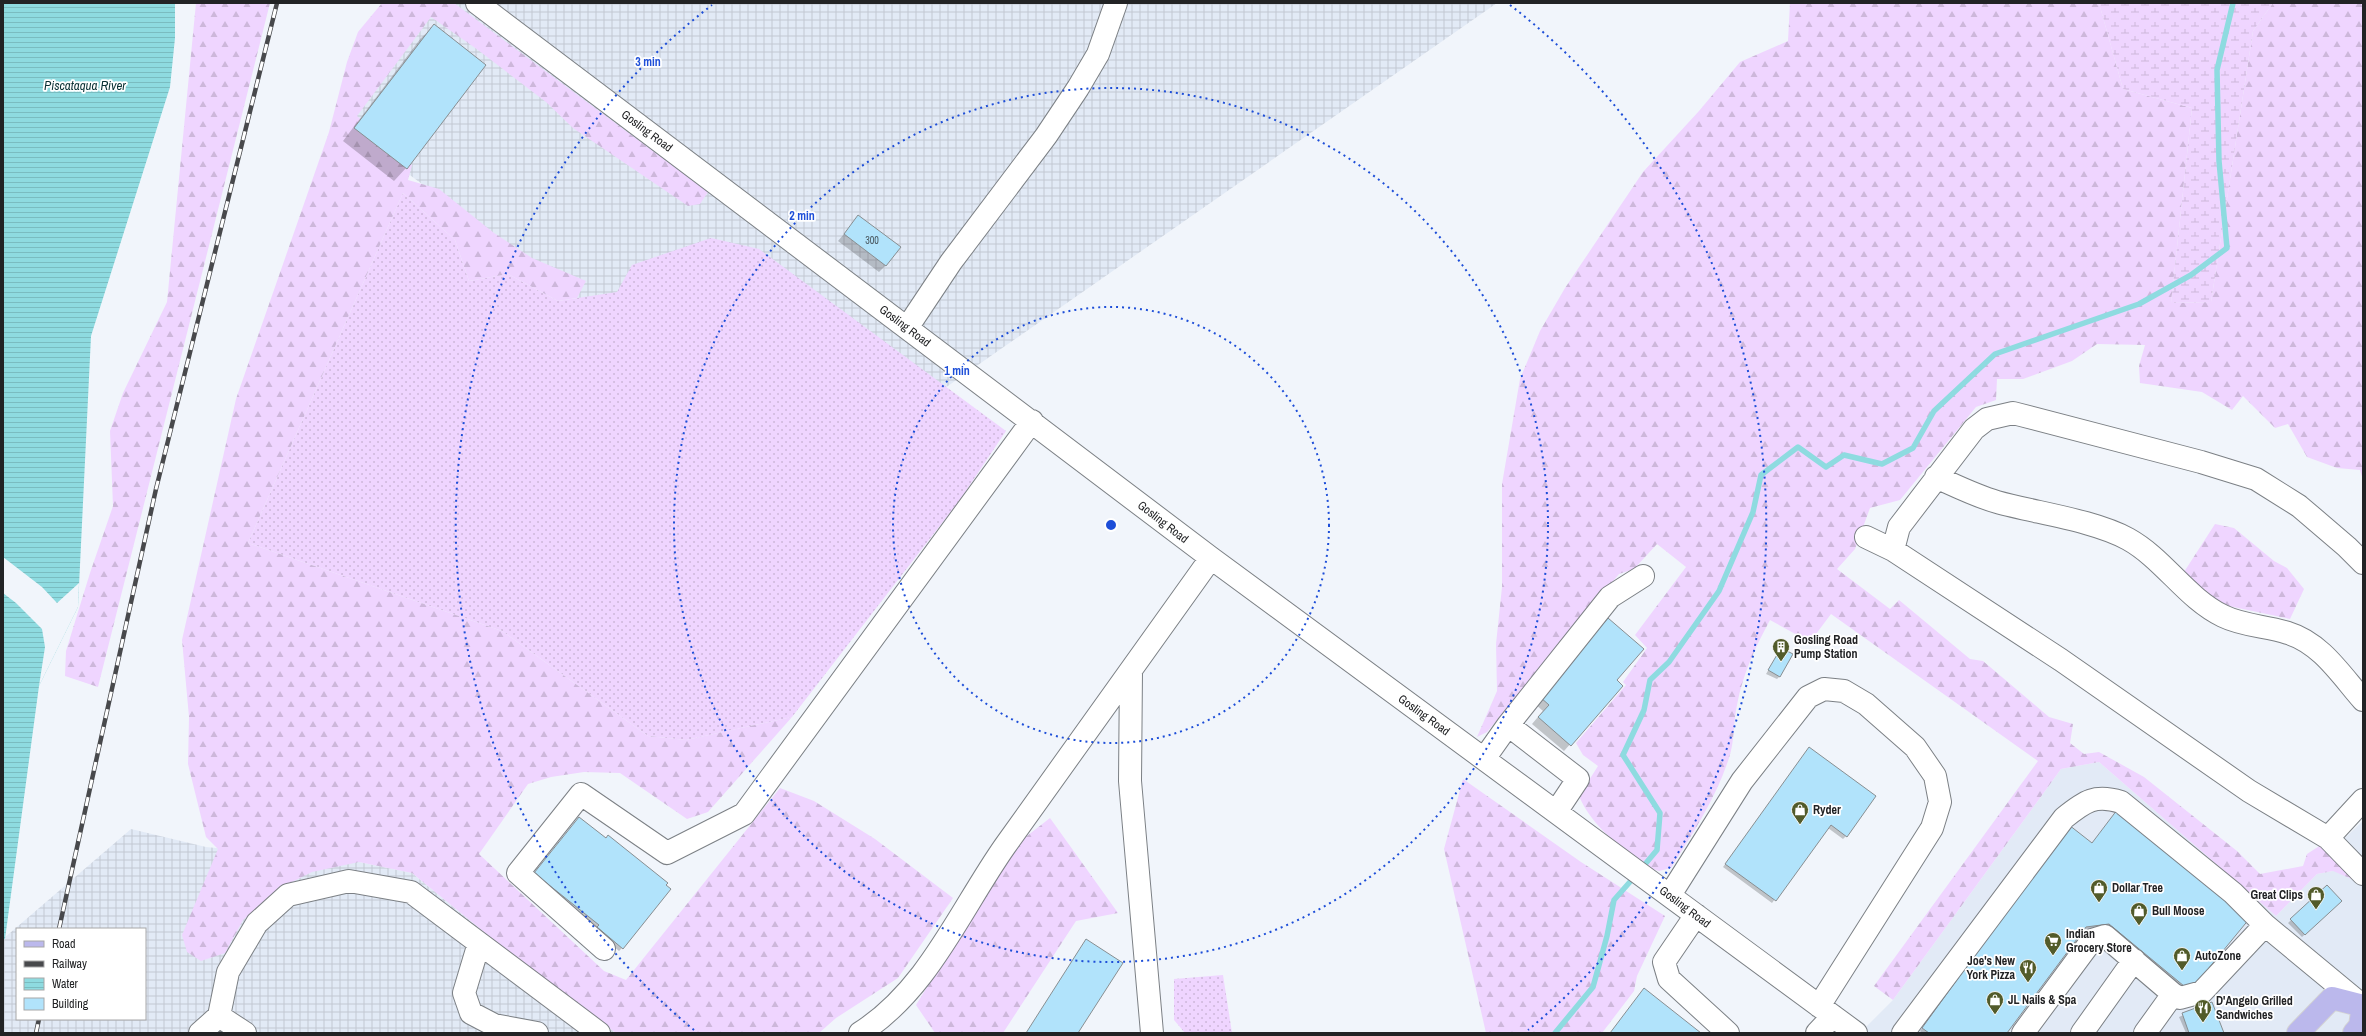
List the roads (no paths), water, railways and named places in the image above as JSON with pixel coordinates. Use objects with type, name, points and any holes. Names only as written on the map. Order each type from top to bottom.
[{"type":"main road","points":[[2298,1033],[2332,998],[2363,1006],[2360,1026],[2354,1033]]},
{"type":"street","name":"Gosling Road","points":[[477,3],[1032,421],[1211,558],[1670,895],[1840,1023]]},
{"type":"street","points":[[907,328],[951,262],[1046,136],[1078,88],[1098,54],[1116,3]]},
{"type":"street","points":[[1893,550],[1899,527],[1974,429],[1987,419],[2013,413],[2201,462],[2256,479],[2299,506],[2347,547],[2363,563]]},
{"type":"street","points":[[604,949],[518,873],[581,794],[667,853],[744,814],[1032,421]]},
{"type":"street","points":[[1936,477],[1996,502],[2107,531],[2126,538],[2145,550],[2210,609],[2225,617],[2286,632],[2310,643],[2320,651],[2363,700]]},
{"type":"street","points":[[1866,537],[1893,550],[2061,660],[2249,791],[2328,838],[2363,874]]},
{"type":"street","points":[[860,1033],[900,1001],[920,979],[1004,848],[1211,558]]},
{"type":"street","points":[[1484,759],[1508,725],[1610,597],[1643,576]]},
{"type":"street","points":[[1131,670],[1130,781],[1152,1033]]},
{"type":"street","points":[[1670,895],[1742,781],[1808,697],[1824,689],[1844,691],[1866,704],[1915,747],[1935,776],[1940,802],[1932,828],[1840,1023],[1817,1033]]},
{"type":"street","points":[[1508,725],[1578,779],[1556,812]]},
{"type":"street","points":[[1906,1032],[2064,818],[2091,799],[2106,797],[2121,802],[2233,893],[2265,925],[2363,1006]]},
{"type":"street","points":[[2328,838],[2363,800]]},
{"type":"street","points":[[200,1033],[219,1016],[228,972],[257,923],[288,895],[349,881],[411,892],[479,943],[586,1030]]},
{"type":"street","points":[[1696,915],[1664,962],[1669,979],[1728,1033]]},
{"type":"street","points":[[2023,1033],[2092,940],[2105,936],[2173,994],[2180,998],[2202,992],[2265,925]]},
{"type":"street","points":[[479,943],[464,993],[471,1013],[494,1025],[537,1033]]},
{"type":"street","points":[[2082,1033],[2134,960]]},
{"type":"street","points":[[2145,1033],[2173,994]]},
{"type":"street","points":[[219,1016],[245,1033]]},
{"type":"water","name":"Piscataqua River","points":[[3,3],[175,3],[175,38],[170,87],[91,336],[78,607],[39,686],[5,939],[3,939]]},
{"type":"waterway","points":[[1641,869],[1657,850],[1660,813],[1623,755],[1644,710],[1650,680],[1669,662],[1719,591],[1753,512],[1761,475],[1798,447],[1826,467],[1844,455],[1882,464],[1913,448],[1934,411],[1995,354],[2139,304],[2191,275],[2227,248],[2219,161],[2217,70],[2233,3]]},
{"type":"waterway","points":[[1555,1033],[1593,987],[1607,936],[1614,900],[1636,875]]},
{"type":"railway","points":[[59,928],[156,489],[277,3]]},
{"type":"railway","points":[[36,1033],[39,1020]]},
{"type":"place","name":"Gosling Road Pump Station","points":[[1781,662]]},
{"type":"place","name":"Ryder","points":[[1800,825]]},
{"type":"place","name":"Dollar Tree","points":[[2099,903]]},
{"type":"place","name":"Great Clips","points":[[2316,910]]},
{"type":"place","name":"Bull Moose","points":[[2139,926]]},
{"type":"place","name":"Indian Grocery Store","points":[[2053,956]]},
{"type":"place","name":"AutoZone","points":[[2182,971]]},
{"type":"place","name":"Joe's New York Pizza","points":[[2028,983]]},
{"type":"place","name":"JL Nails & Spa","points":[[1995,1015]]},
{"type":"place","name":"D'Angelo Grilled Sandwiches","points":[[2203,1023]]}]
